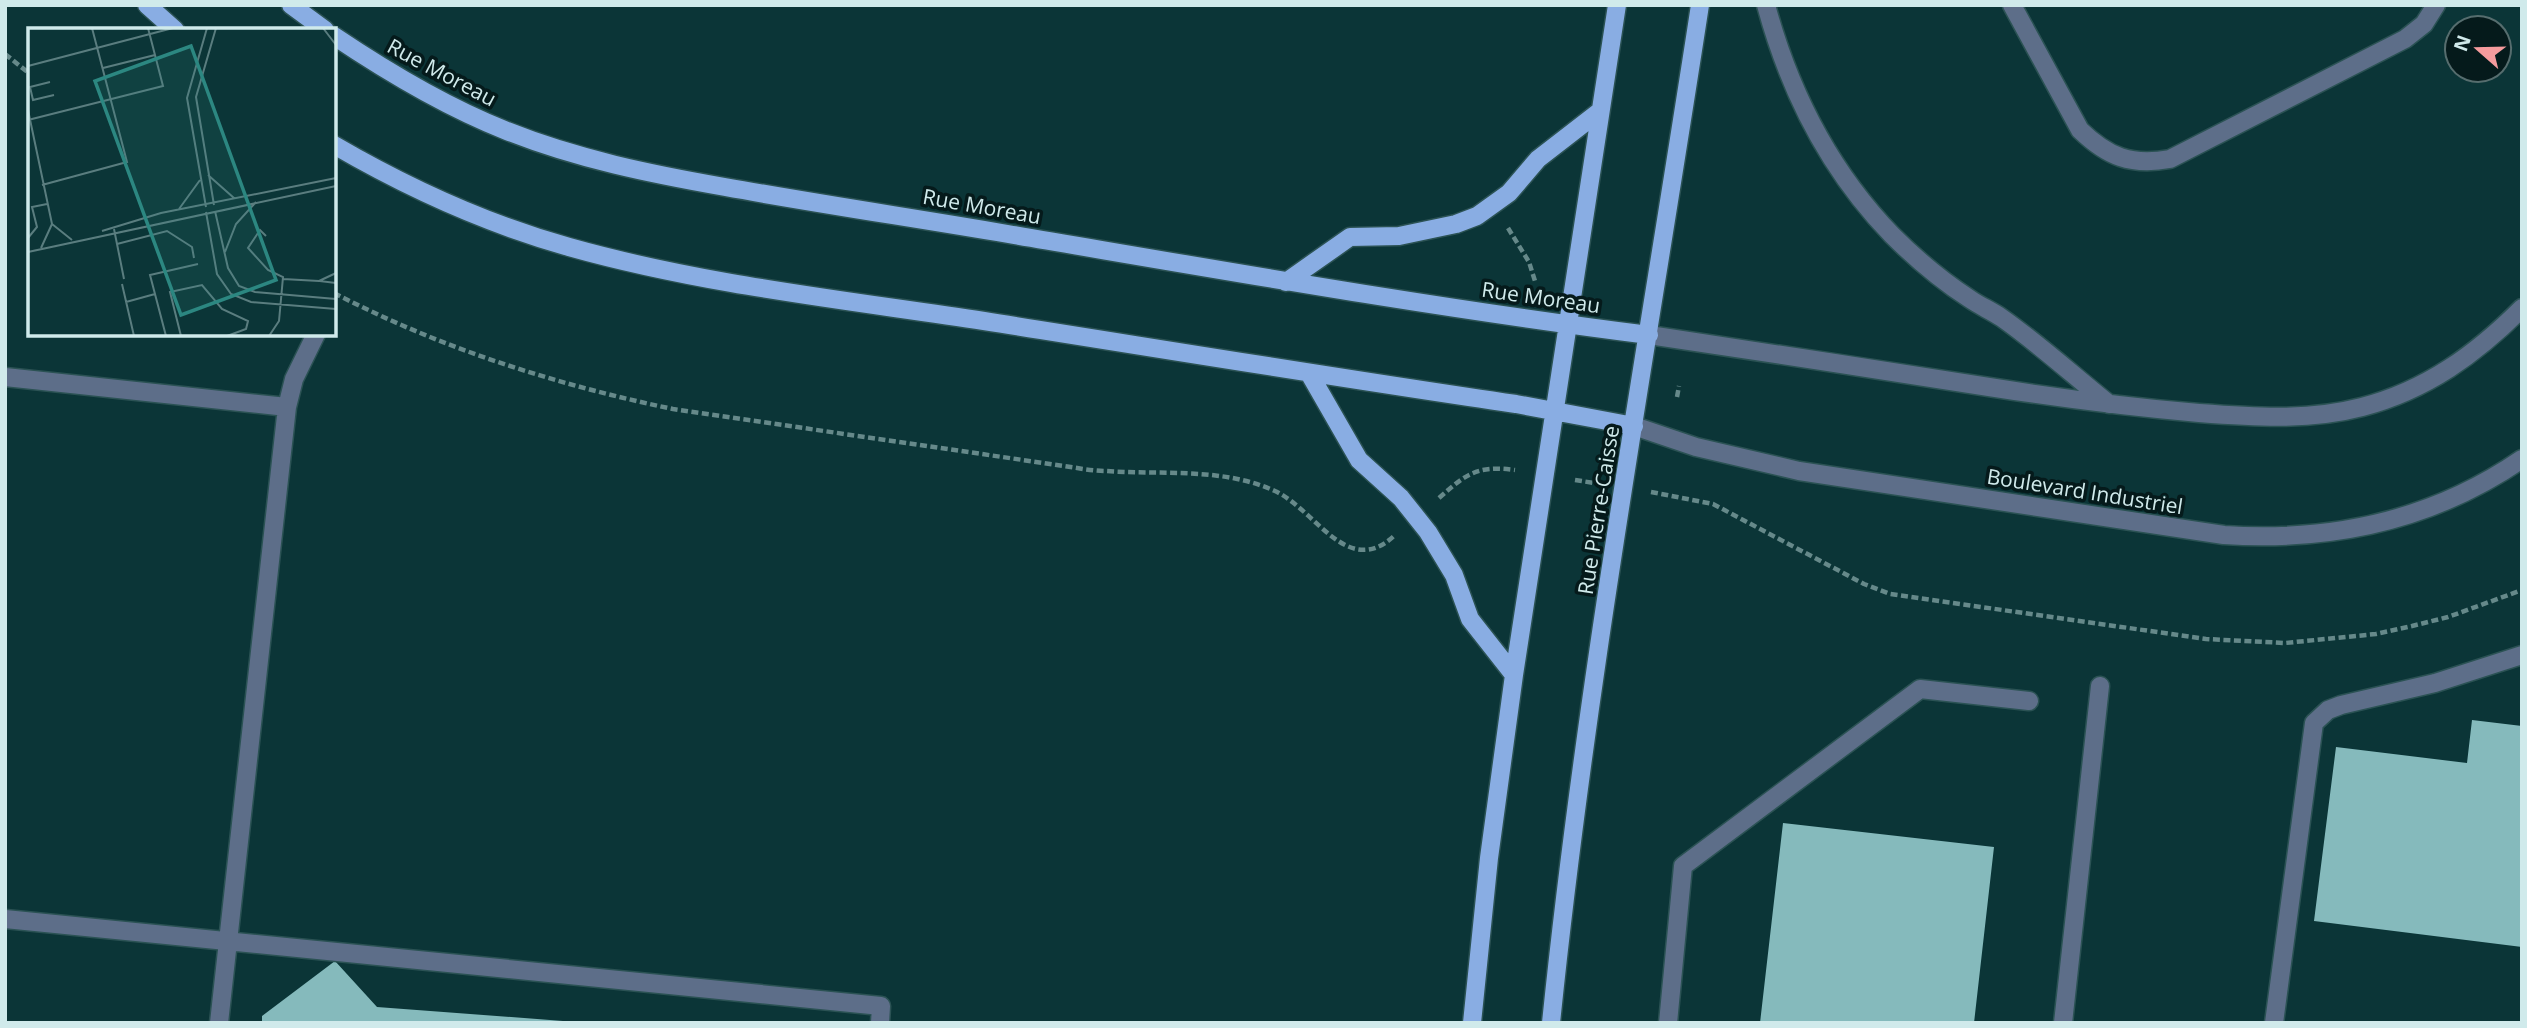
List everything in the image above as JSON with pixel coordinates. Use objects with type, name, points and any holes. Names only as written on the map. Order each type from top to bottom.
[{"type":"main road","points":[[146,5],[173,28]]},
{"type":"main road","points":[[291,5],[322,28]]},
{"type":"main road","points":[[1472,1023],[1489,859],[1514,675],[1617,5]]},
{"type":"main road","name":"Rue Pierre-Caisse","points":[[1551,1023],[1583,756],[1700,5]]},
{"type":"main road","name":"Rue Moreau","points":[[336,37],[404,81],[471,116],[544,145],[620,167],[788,199],[901,215],[1286,282],[1649,335]]},
{"type":"main road","points":[[1286,282],[1350,237],[1399,236],[1456,225],[1477,216],[1509,193],[1538,159],[1600,111]]},
{"type":"main road","points":[[336,146],[399,180],[479,216],[610,258],[745,284],[1554,410],[1634,426]]},
{"type":"main road","points":[[1309,373],[1359,460],[1401,498],[1428,532],[1454,575],[1470,619],[1514,675]]},
{"type":"street","points":[[1766,5],[1783,62],[1813,128],[1851,186],[1891,234],[1941,279],[2001,318],[2109,404]]},
{"type":"street","points":[[2012,5],[2080,130],[2096,146],[2118,157],[2147,163],[2170,159],[2405,39],[2424,24],[2436,5]]},
{"type":"street","points":[[1649,335],[2109,404],[2288,417],[2360,408],[2423,385],[2453,368],[2479,348],[2522,308]]},
{"type":"street","points":[[219,1023],[287,407],[294,379],[315,336]]},
{"type":"street","points":[[5,377],[287,407]]},
{"type":"street","name":"Boulevard Industriel","points":[[1634,426],[1696,447],[1799,471],[2224,535],[2266,538],[2361,529],[2403,517],[2472,488],[2522,459]]},
{"type":"street","points":[[2274,1023],[2314,723],[2328,710],[2342,705],[2435,683],[2522,655]]},
{"type":"street","points":[[2063,1023],[2099,686]]},
{"type":"street","points":[[1668,1023],[1683,866],[1920,689],[2029,701]]},
{"type":"street","points":[[5,919],[881,1006],[880,1023]]},
{"type":"path","points":[[5,54],[28,72]]},
{"type":"path","points":[[1508,228],[1529,262],[1535,281]]},
{"type":"path","points":[[336,294],[461,349],[622,399],[673,410],[1064,466],[1105,471],[1227,477],[1254,482],[1294,501],[1339,542],[1355,550],[1373,550],[1380,547],[1402,529]]},
{"type":"path","points":[[1677,397],[1679,386]]},
{"type":"path","points":[[1436,501],[1468,475],[1481,469],[1512,470]]},
{"type":"path","points":[[1713,504],[1883,592],[2206,639],[2285,643],[2376,634],[2448,617],[2522,590]]},
{"type":"building","points":[[2472,720],[2522,726],[2522,947],[2314,921],[2336,747],[2467,763]]},
{"type":"building","points":[[1783,823],[1994,847],[1974,1023],[1760,1023]]},
{"type":"building","points":[[335,961],[377,1007],[563,1023],[262,1023],[262,1016]]}]
